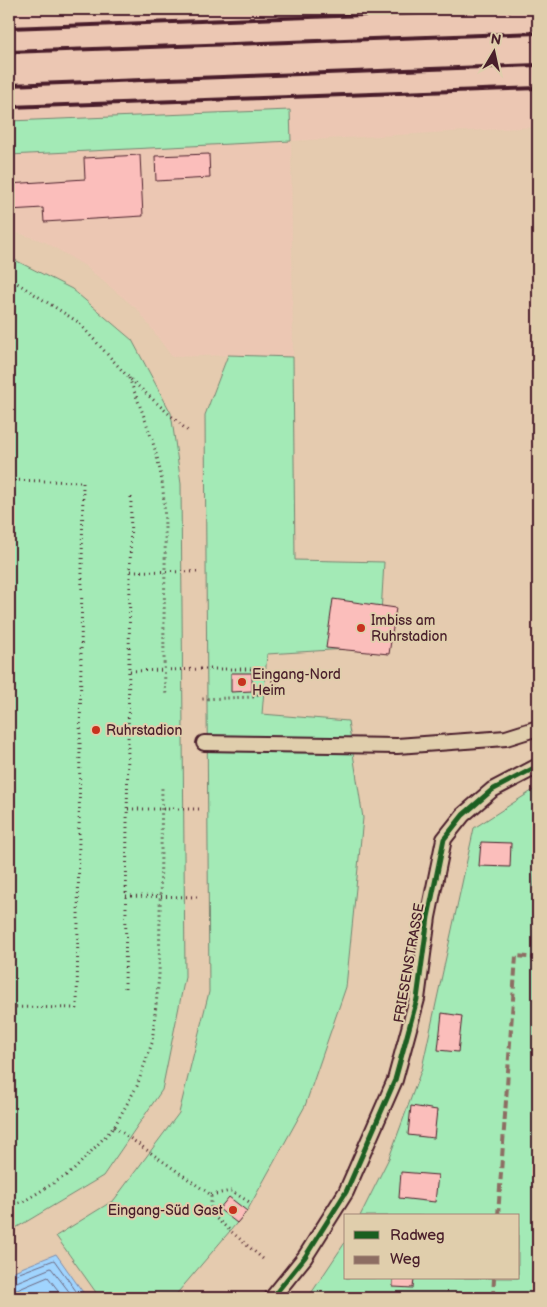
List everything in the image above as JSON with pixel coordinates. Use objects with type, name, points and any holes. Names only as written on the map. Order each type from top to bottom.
[{"type":"lane","points":[[204,744],[397,746],[506,738],[538,728]]},
{"type":"lane","name":"FRIESENSTRASSE","points":[[272,1298],[305,1257],[346,1192],[395,1080],[417,999],[428,917],[444,839],[463,815],[492,790],[538,766]]},
{"type":"path","points":[[9,278],[78,322],[129,378],[189,432]]},
{"type":"path","points":[[129,378],[152,434],[163,489],[165,571],[164,670],[166,696]]},
{"type":"path","points":[[9,480],[83,482],[77,1008],[9,1007]]},
{"type":"path","points":[[125,988],[131,497]]},
{"type":"path","points":[[131,571],[200,572]]},
{"type":"path","points":[[130,672],[201,668],[254,669],[278,684],[253,698],[202,699]]},
{"type":"path","points":[[9,1206],[23,1202],[73,1171],[114,1127],[137,1086],[152,1043],[159,976],[162,787]]},
{"type":"path","points":[[128,809],[202,809]]},
{"type":"path","points":[[126,896],[201,896]]},
{"type":"path","points":[[114,1127],[211,1195],[231,1191],[251,1203]]},
{"type":"path","points":[[211,1195],[211,1214],[263,1259]]},
{"type":"shaded area","points":[[9,9],[538,9],[538,127],[291,141],[293,357],[228,355],[172,357],[138,310],[85,266],[45,242],[9,230]]},
{"type":"green space","points":[[290,110],[291,141],[9,155],[9,121]]},
{"type":"green space","name":"Ruhrstadion","points":[[9,257],[72,289],[132,340],[171,413],[181,484],[185,977],[162,1090],[103,1176],[9,1232]]},
{"type":"green space","points":[[228,355],[293,357],[295,560],[384,562],[379,647],[267,654],[262,714],[348,721],[363,818],[346,987],[305,1106],[247,1211],[173,1298],[100,1298],[56,1236],[114,1200],[179,1113],[209,992],[205,415]]},
{"type":"green space","points":[[538,787],[538,1298],[308,1298],[344,1244],[344,1280],[520,1280],[520,1214],[361,1214],[389,1158],[422,1068],[474,828]]},
{"type":"water","points":[[56,1254],[87,1298],[9,1298],[9,1273]]},
{"type":"building","points":[[209,154],[210,178],[156,181],[155,156]]},
{"type":"building","points":[[140,155],[143,216],[44,222],[43,208],[9,210],[9,184],[85,179],[84,158]]},
{"type":"building","name":"Imbiss am Ruhrstadion","points":[[333,599],[396,608],[389,654],[326,648]]},
{"type":"building","name":"Eingang-Nord Heim","points":[[231,673],[252,673],[252,691],[231,692]]},
{"type":"building","points":[[481,842],[511,843],[510,867],[479,866]]},
{"type":"building","points":[[536,861],[538,861],[538,888],[534,888]]},
{"type":"building","points":[[442,1013],[462,1016],[458,1052],[438,1050]]},
{"type":"building","points":[[411,1106],[437,1110],[434,1138],[408,1135]]},
{"type":"building","points":[[401,1172],[438,1175],[435,1202],[399,1198]]},
{"type":"building","name":"Eingang-Süd Gast","points":[[229,1197],[247,1211],[237,1223],[219,1209]]},
{"type":"building","points":[[393,1280],[414,1280],[413,1288],[393,1287]]},
{"type":"railway","points":[[9,28],[531,9]]},
{"type":"railway","points":[[9,52],[538,33]]},
{"type":"railway","points":[[9,85],[538,65]]},
{"type":"railway","points":[[9,107],[538,88]]},
{"type":"marked path","points":[[498,1214],[516,956],[538,958]]},
{"type":"marked path","points":[[493,1298],[494,1280]]},
{"type":"cycle path","points":[[272,1298],[305,1257],[346,1192],[395,1080],[417,999],[428,917],[444,839],[463,815],[492,790],[538,766]]},
{"type":"place","name":"Imbiss am Ruhrstadion","points":[[361,628]]},
{"type":"place","name":"Eingang-Nord Heim","points":[[242,682]]},
{"type":"place","name":"Ruhrstadion","points":[[96,730]]},
{"type":"place","name":"Eingang-Süd Gast","points":[[233,1210]]}]
